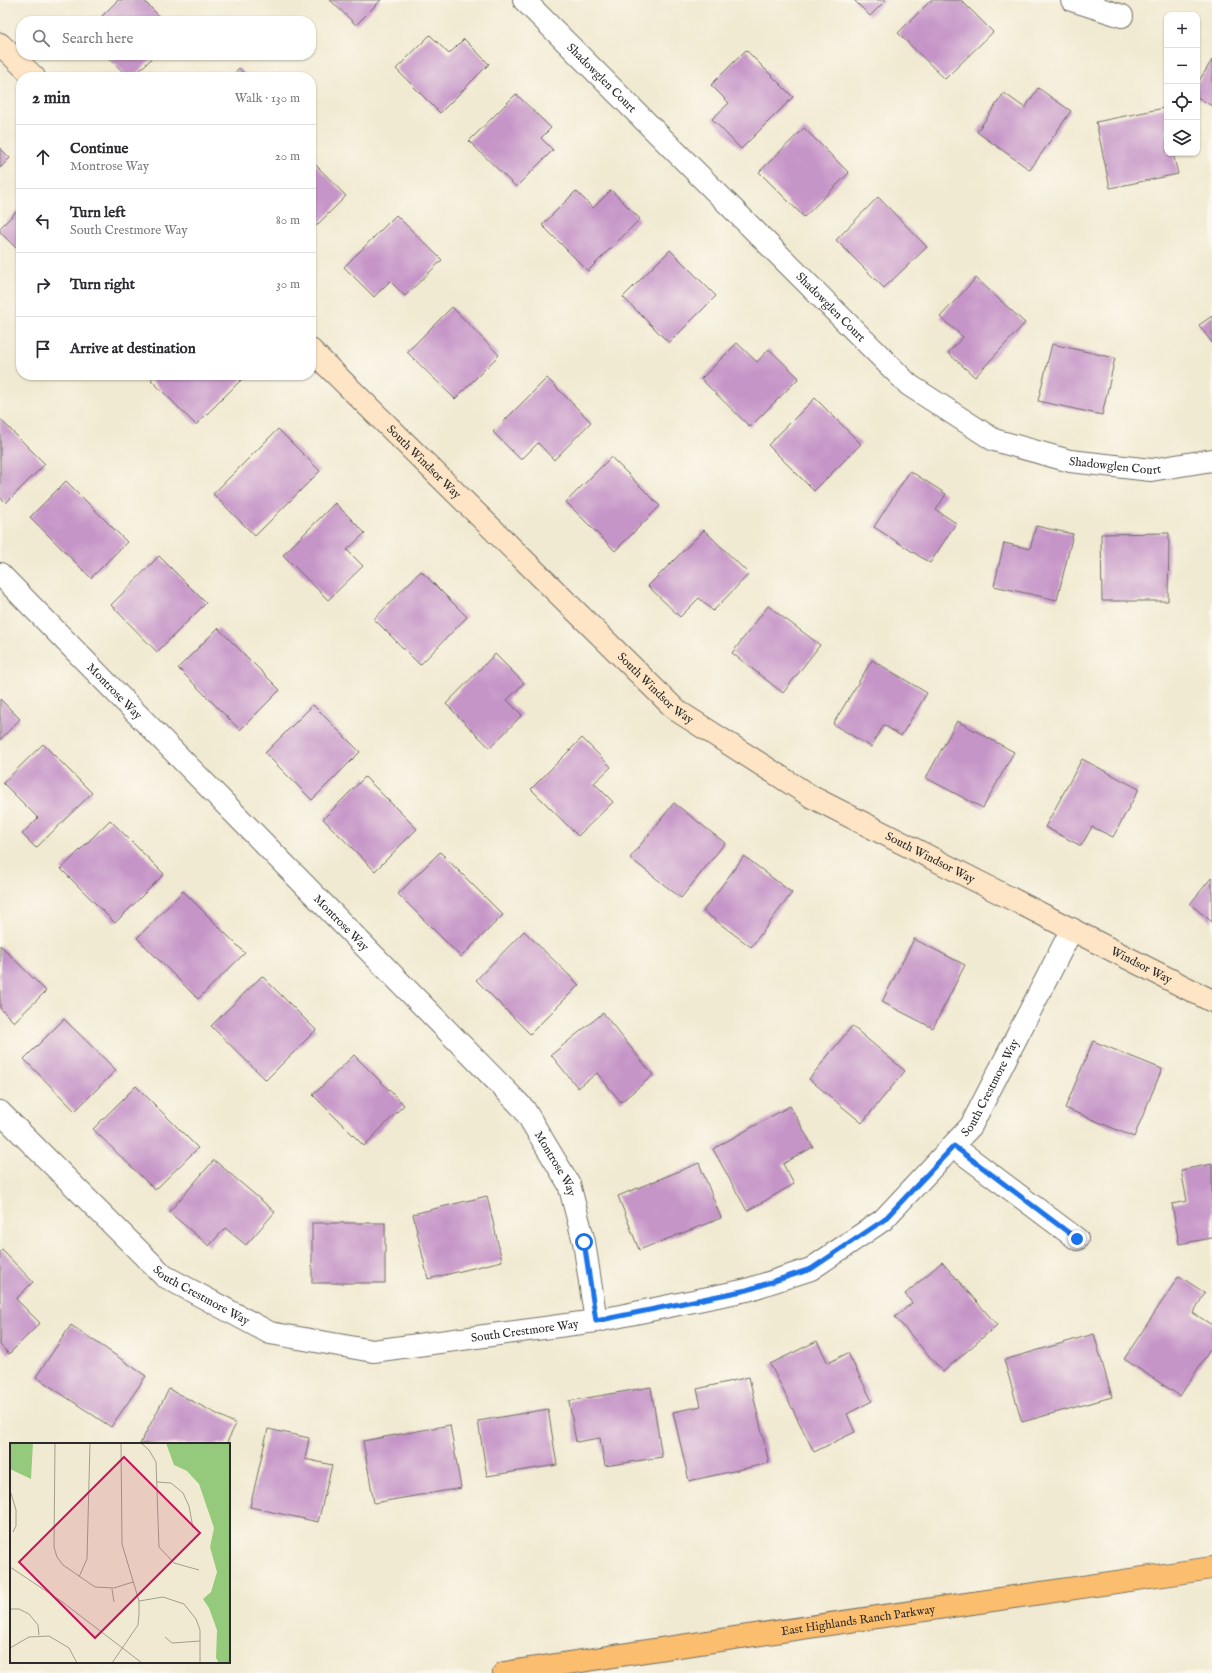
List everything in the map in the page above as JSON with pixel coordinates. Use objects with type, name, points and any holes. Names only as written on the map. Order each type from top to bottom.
[{"type":"main road","name":"East Highlands Ranch Parkway","points":[[504,1673],[1212,1568]]},
{"type":"street","name":"Shadowglen Court","points":[[524,0],[909,386],[994,440],[1070,461],[1151,470],[1212,460]]},
{"type":"street","points":[[1072,0],[1122,16]]},
{"type":"street","points":[[0,44],[16,60]]},
{"type":"street","points":[[16,60],[29,72]]},
{"type":"street","name":"South Windsor Way","points":[[316,355],[676,710],[812,797],[1072,929]]},
{"type":"street","name":"Montrose Way","points":[[0,574],[524,1109],[569,1184],[584,1242],[596,1321]]},
{"type":"street","name":"Windsor Way","points":[[1072,929],[1212,1001]]},
{"type":"street","name":"South Crestmore Way","points":[[0,1112],[164,1276],[270,1334],[372,1351],[596,1321],[747,1290],[811,1269],[884,1220],[971,1126],[1072,929]]},
{"type":"street","points":[[954,1146],[1077,1239]]},
{"type":"building","points":[[118,0],[143,0],[159,16],[102,16]]},
{"type":"building","points":[[330,0],[381,0],[356,25]]},
{"type":"building","points":[[854,0],[886,0],[870,16]]},
{"type":"building","points":[[931,0],[961,0],[993,32],[945,79],[898,33]]},
{"type":"building","points":[[430,35],[449,54],[464,39],[489,64],[440,113],[396,69]]},
{"type":"building","points":[[746,50],[793,97],[741,149],[712,119],[729,103],[711,85]]},
{"type":"building","points":[[111,60],[150,60],[138,72],[123,72]]},
{"type":"building","points":[[1212,60],[1212,106],[1200,99],[1200,79]]},
{"type":"building","points":[[239,68],[243,72],[235,72]]},
{"type":"building","points":[[1038,88],[1071,111],[1030,170],[977,132],[1004,93],[1025,108]]},
{"type":"building","points":[[516,94],[551,128],[541,138],[553,150],[516,187],[469,141]]},
{"type":"building","points":[[1164,108],[1164,156],[1174,156],[1178,174],[1110,188],[1096,122]]},
{"type":"building","points":[[804,128],[849,173],[804,217],[759,172]]},
{"type":"building","points":[[0,148],[10,158],[0,168]]},
{"type":"building","points":[[316,165],[346,196],[316,226]]},
{"type":"building","points":[[611,190],[640,219],[588,271],[542,225],[576,191],[593,208]]},
{"type":"building","points":[[878,197],[927,247],[884,288],[836,240]]},
{"type":"building","points":[[16,212],[16,248],[0,232],[0,228]]},
{"type":"building","points":[[396,215],[442,260],[405,296],[390,281],[374,297],[344,267]]},
{"type":"building","points":[[670,250],[716,296],[669,343],[623,297]]},
{"type":"building","points":[[976,278],[1025,323],[975,377],[948,353],[963,337],[940,317]]},
{"type":"building","points":[[452,307],[499,355],[455,399],[407,352]]},
{"type":"building","points":[[1212,316],[1212,343],[1199,325]]},
{"type":"building","points":[[737,343],[757,362],[769,349],[799,378],[750,427],[701,379]]},
{"type":"building","points":[[1052,344],[1115,358],[1102,415],[1038,401]]},
{"type":"building","points":[[547,378],[591,422],[554,460],[538,443],[521,460],[493,432]]},
{"type":"building","points":[[151,380],[241,380],[196,425]]},
{"type":"building","points":[[815,398],[861,444],[814,491],[768,445]]},
{"type":"building","points":[[0,419],[45,464],[6,503],[0,497]]},
{"type":"building","points":[[278,429],[320,471],[255,536],[213,494]]},
{"type":"building","points":[[611,457],[660,506],[615,551],[566,502]]},
{"type":"building","points":[[910,471],[946,494],[936,510],[956,523],[930,563],[874,527]]},
{"type":"building","points":[[66,481],[127,542],[91,578],[30,517]]},
{"type":"building","points":[[335,503],[365,533],[347,550],[363,566],[328,600],[283,555]]},
{"type":"building","points":[[1036,526],[1073,534],[1057,600],[994,586],[1004,543],[1030,549]]},
{"type":"building","points":[[704,530],[749,574],[713,611],[699,598],[680,617],[648,586]]},
{"type":"building","points":[[1169,533],[1168,601],[1102,601],[1101,534]]},
{"type":"building","points":[[159,556],[206,603],[157,652],[111,605]]},
{"type":"building","points":[[421,571],[467,617],[420,665],[374,619]]},
{"type":"building","points":[[768,606],[820,645],[783,693],[732,653]]},
{"type":"building","points":[[218,628],[280,690],[240,730],[178,668]]},
{"type":"building","points":[[495,654],[524,683],[507,700],[522,715],[490,748],[446,704]]},
{"type":"building","points":[[872,660],[927,693],[901,736],[884,725],[871,747],[833,724]]},
{"type":"building","points":[[0,699],[20,719],[0,740]]},
{"type":"building","points":[[313,705],[360,752],[312,800],[265,753]]},
{"type":"building","points":[[957,721],[1014,752],[983,808],[926,778]]},
{"type":"building","points":[[582,738],[611,767],[594,783],[613,802],[578,836],[531,789]]},
{"type":"building","points":[[43,744],[92,793],[36,848],[22,834],[38,818],[3,783]]},
{"type":"building","points":[[1082,759],[1139,789],[1113,837],[1092,827],[1081,846],[1045,827]]},
{"type":"building","points":[[365,777],[417,829],[375,871],[323,819]]},
{"type":"building","points":[[674,803],[725,843],[681,898],[630,858]]},
{"type":"building","points":[[110,820],[164,874],[115,923],[61,869]]},
{"type":"building","points":[[440,852],[503,915],[461,957],[398,894]]},
{"type":"building","points":[[744,856],[792,893],[751,947],[703,911]]},
{"type":"building","points":[[1212,877],[1212,922],[1190,904]]},
{"type":"building","points":[[183,891],[245,953],[198,999],[137,938]]},
{"type":"building","points":[[524,931],[579,985],[530,1034],[476,980]]},
{"type":"building","points":[[914,939],[965,965],[933,1028],[882,1002]]},
{"type":"building","points":[[0,945],[46,991],[14,1022],[0,1008]]},
{"type":"building","points":[[262,976],[316,1030],[266,1080],[211,1026]]},
{"type":"building","points":[[603,1013],[653,1075],[621,1102],[597,1073],[578,1088],[551,1055]]},
{"type":"building","points":[[64,1019],[116,1070],[75,1111],[24,1059]]},
{"type":"building","points":[[852,1026],[905,1071],[862,1123],[809,1079]]},
{"type":"building","points":[[1093,1041],[1162,1069],[1134,1137],[1065,1108]]},
{"type":"building","points":[[354,1055],[404,1105],[364,1146],[313,1095]]},
{"type":"building","points":[[136,1086],[198,1148],[155,1190],[93,1129]]},
{"type":"building","points":[[790,1106],[813,1147],[783,1164],[794,1184],[747,1211],[713,1149]]},
{"type":"building","points":[[214,1160],[275,1212],[246,1245],[225,1228],[209,1246],[169,1212]]},
{"type":"building","points":[[699,1163],[721,1218],[639,1250],[618,1196]]},
{"type":"building","points":[[1212,1164],[1212,1238],[1179,1244],[1172,1204],[1187,1201],[1181,1170]]},
{"type":"building","points":[[487,1196],[502,1261],[428,1279],[413,1214]]},
{"type":"building","points":[[312,1223],[385,1223],[385,1283],[312,1283]]},
{"type":"building","points":[[2,1250],[33,1282],[16,1299],[40,1323],[9,1354],[0,1345],[0,1252]]},
{"type":"building","points":[[942,1262],[997,1325],[943,1372],[895,1317],[912,1303],[905,1294]]},
{"type":"building","points":[[1179,1276],[1205,1293],[1193,1313],[1212,1325],[1212,1347],[1180,1396],[1124,1359]]},
{"type":"building","points":[[71,1325],[146,1376],[111,1427],[36,1377]]},
{"type":"building","points":[[1094,1334],[1112,1397],[1022,1422],[1004,1360]]},
{"type":"building","points":[[817,1341],[828,1363],[848,1353],[872,1401],[847,1414],[855,1432],[814,1452],[770,1364]]},
{"type":"building","points":[[749,1377],[769,1463],[689,1481],[673,1412],[701,1406],[697,1389]]},
{"type":"building","points":[[651,1387],[662,1457],[605,1466],[600,1438],[576,1442],[569,1401]]},
{"type":"building","points":[[169,1389],[236,1424],[226,1443],[141,1443]]},
{"type":"building","points":[[548,1409],[557,1465],[487,1476],[478,1421]]},
{"type":"building","points":[[450,1425],[461,1488],[374,1503],[363,1441]]},
{"type":"building","points":[[268,1429],[309,1438],[305,1459],[332,1465],[318,1522],[250,1507]]},
{"type":"route","points":[[584,1242],[596,1321],[747,1290],[811,1269],[884,1220],[954,1146],[1077,1239]]}]
